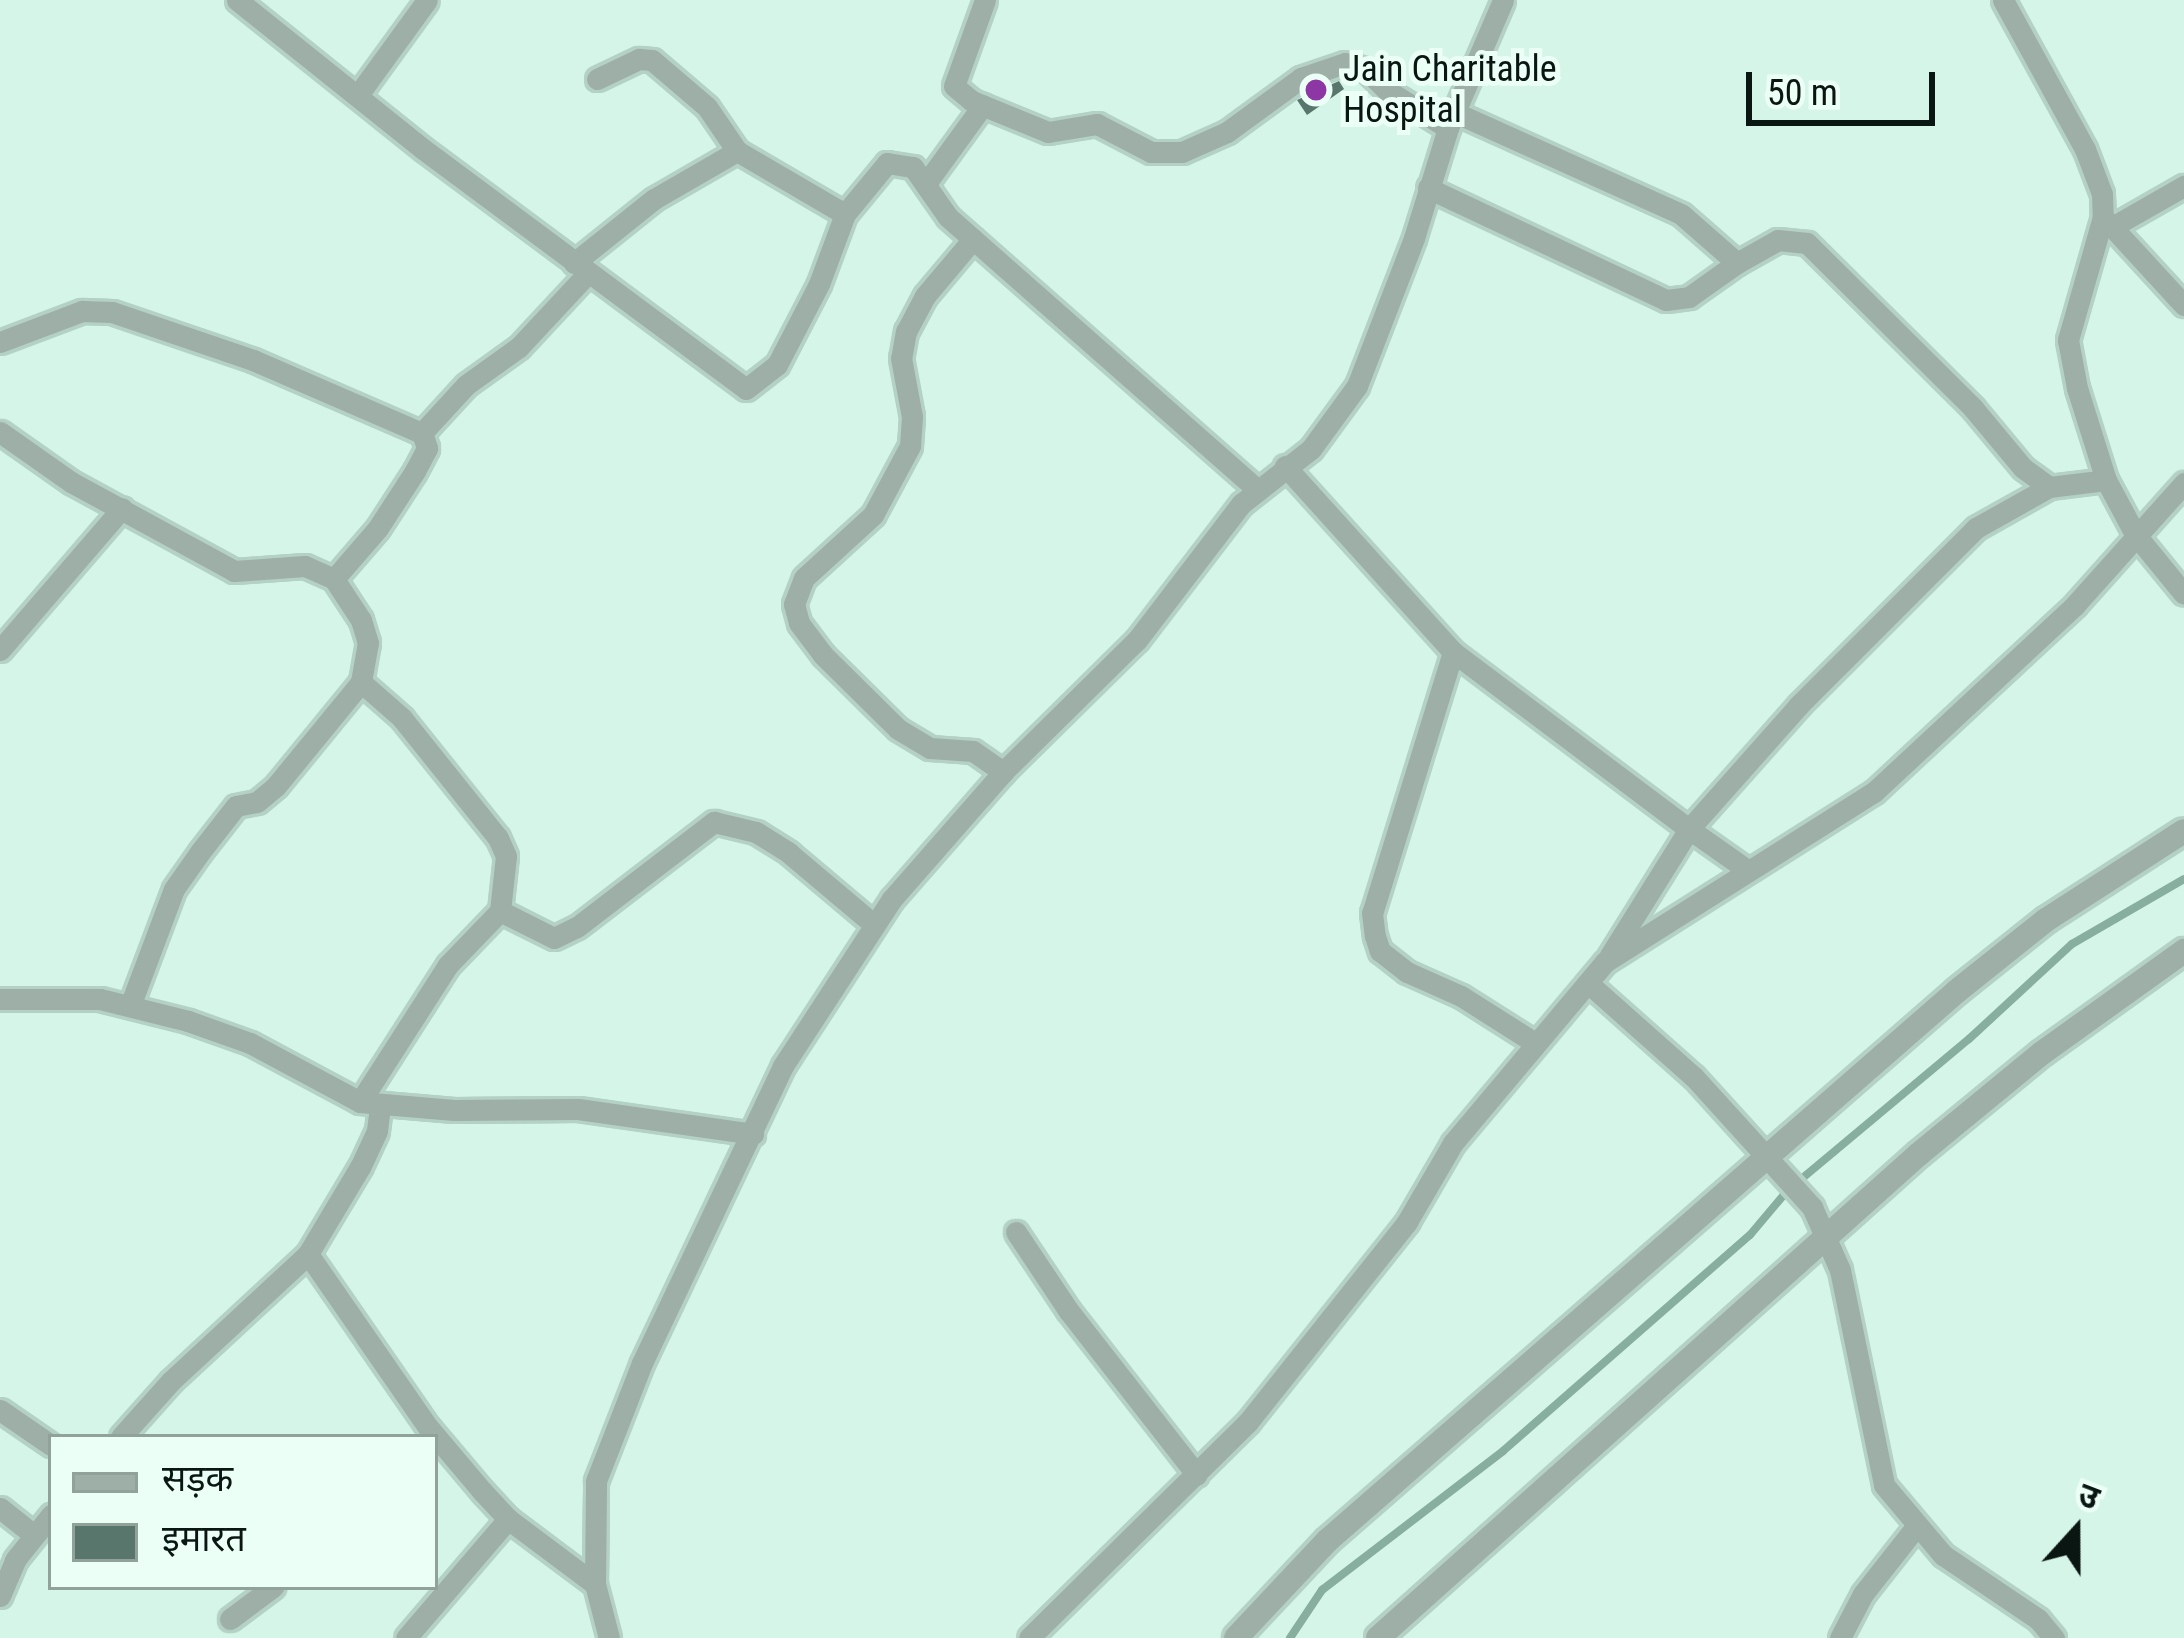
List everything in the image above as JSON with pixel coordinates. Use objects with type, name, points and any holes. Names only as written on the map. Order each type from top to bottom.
[{"type":"street","points":[[237,0],[580,268],[746,389],[777,365],[819,284],[845,214],[886,163],[913,167],[948,217],[1256,489]]},
{"type":"street","points":[[358,94],[427,0]]},
{"type":"street","points":[[985,0],[954,86],[983,105],[1048,132],[1097,124],[1150,152],[1167,154],[1227,132],[1301,78],[1345,62],[1366,70],[1388,91],[1452,120],[1681,214],[1737,262]]},
{"type":"street","points":[[609,1638],[595,1585],[596,1481],[613,1432],[783,1066],[872,923],[1003,772],[1137,640],[1256,489],[1311,449],[1357,386],[1452,120],[1503,0]]},
{"type":"street","points":[[2003,0],[2085,149],[2108,222],[2184,305]]},
{"type":"street","points":[[597,79],[639,59],[652,60],[707,107],[737,152],[845,214]]},
{"type":"street","points":[[927,182],[983,105]]},
{"type":"street","points":[[422,433],[466,385],[519,346],[580,268],[654,199],[737,152]]},
{"type":"street","points":[[2184,186],[2108,222],[2068,340],[2106,480],[2135,534],[2184,594]]},
{"type":"street","points":[[1428,188],[1666,300],[1689,297],[1778,240],[1807,243],[1973,407],[2023,468],[2049,487]]},
{"type":"street","points":[[973,239],[925,296],[907,331],[901,358],[912,417],[910,446],[873,515],[804,578],[794,604],[799,623],[824,655],[898,729],[930,748],[973,751],[1003,772]]},
{"type":"street","points":[[0,342],[82,311],[112,312],[253,360],[422,433],[427,448],[415,471],[378,528],[334,579]]},
{"type":"street","points":[[0,432],[71,482],[234,571],[248,574],[285,565],[334,579],[361,620],[368,643],[361,682],[276,786],[256,802],[236,806],[174,889],[130,1006]]},
{"type":"street","points":[[1285,466],[1453,652],[1746,869]]},
{"type":"street","points":[[1029,1638],[1248,1422],[1407,1222],[1453,1143],[1605,962],[1689,829],[1799,705],[1976,528],[2049,487],[2106,480]]},
{"type":"street","points":[[1605,962],[1874,792],[2074,605],[2184,483]]},
{"type":"street","points":[[0,650],[122,508]]},
{"type":"street","points":[[1453,652],[1372,913],[1375,936],[1380,951],[1407,971],[1461,997],[1535,1043]]},
{"type":"street","points":[[124,1434],[171,1381],[308,1254],[377,1131],[370,1104],[448,965],[500,911],[506,856],[498,838],[402,718],[361,682]]},
{"type":"street","points":[[500,911],[554,938],[577,927],[714,822],[756,832],[789,853],[872,923]]},
{"type":"street","points":[[1236,1638],[1328,1541],[1769,1154],[2046,920],[2184,831]]},
{"type":"street","points":[[1378,1638],[1828,1234],[2042,1053],[2184,951]]},
{"type":"street","points":[[1588,983],[1694,1077],[1769,1154],[1812,1208],[1828,1234],[1852,1325],[1875,1461],[1884,1485],[1943,1555],[2038,1619],[2054,1638]]},
{"type":"street","points":[[0,999],[70,996],[130,1006],[236,1038],[370,1104],[578,1109],[753,1134]]},
{"type":"street","points":[[1016,1232],[1068,1310],[1197,1475]]},
{"type":"street","points":[[308,1254],[417,1429]]},
{"type":"street","points":[[0,1410],[48,1443]]},
{"type":"street","points":[[438,1450],[508,1519],[595,1585]]},
{"type":"street","points":[[0,1508],[34,1534]]},
{"type":"street","points":[[0,1596],[15,1560],[48,1518]]},
{"type":"street","points":[[406,1638],[508,1519]]},
{"type":"street","points":[[1840,1638],[1863,1594],[1916,1528]]},
{"type":"street","points":[[230,1618],[270,1590]]},
{"type":"building","points":[[1339,81],[1344,89],[1307,115],[1297,100]]},
{"type":"waterway","points":[[1290,1638],[1322,1590],[1503,1451],[1750,1235],[1787,1191],[1969,1039],[2072,944],[2184,879]]},
{"type":"place","name":"Jain Charitable Hospital","points":[[1316,90]]}]
